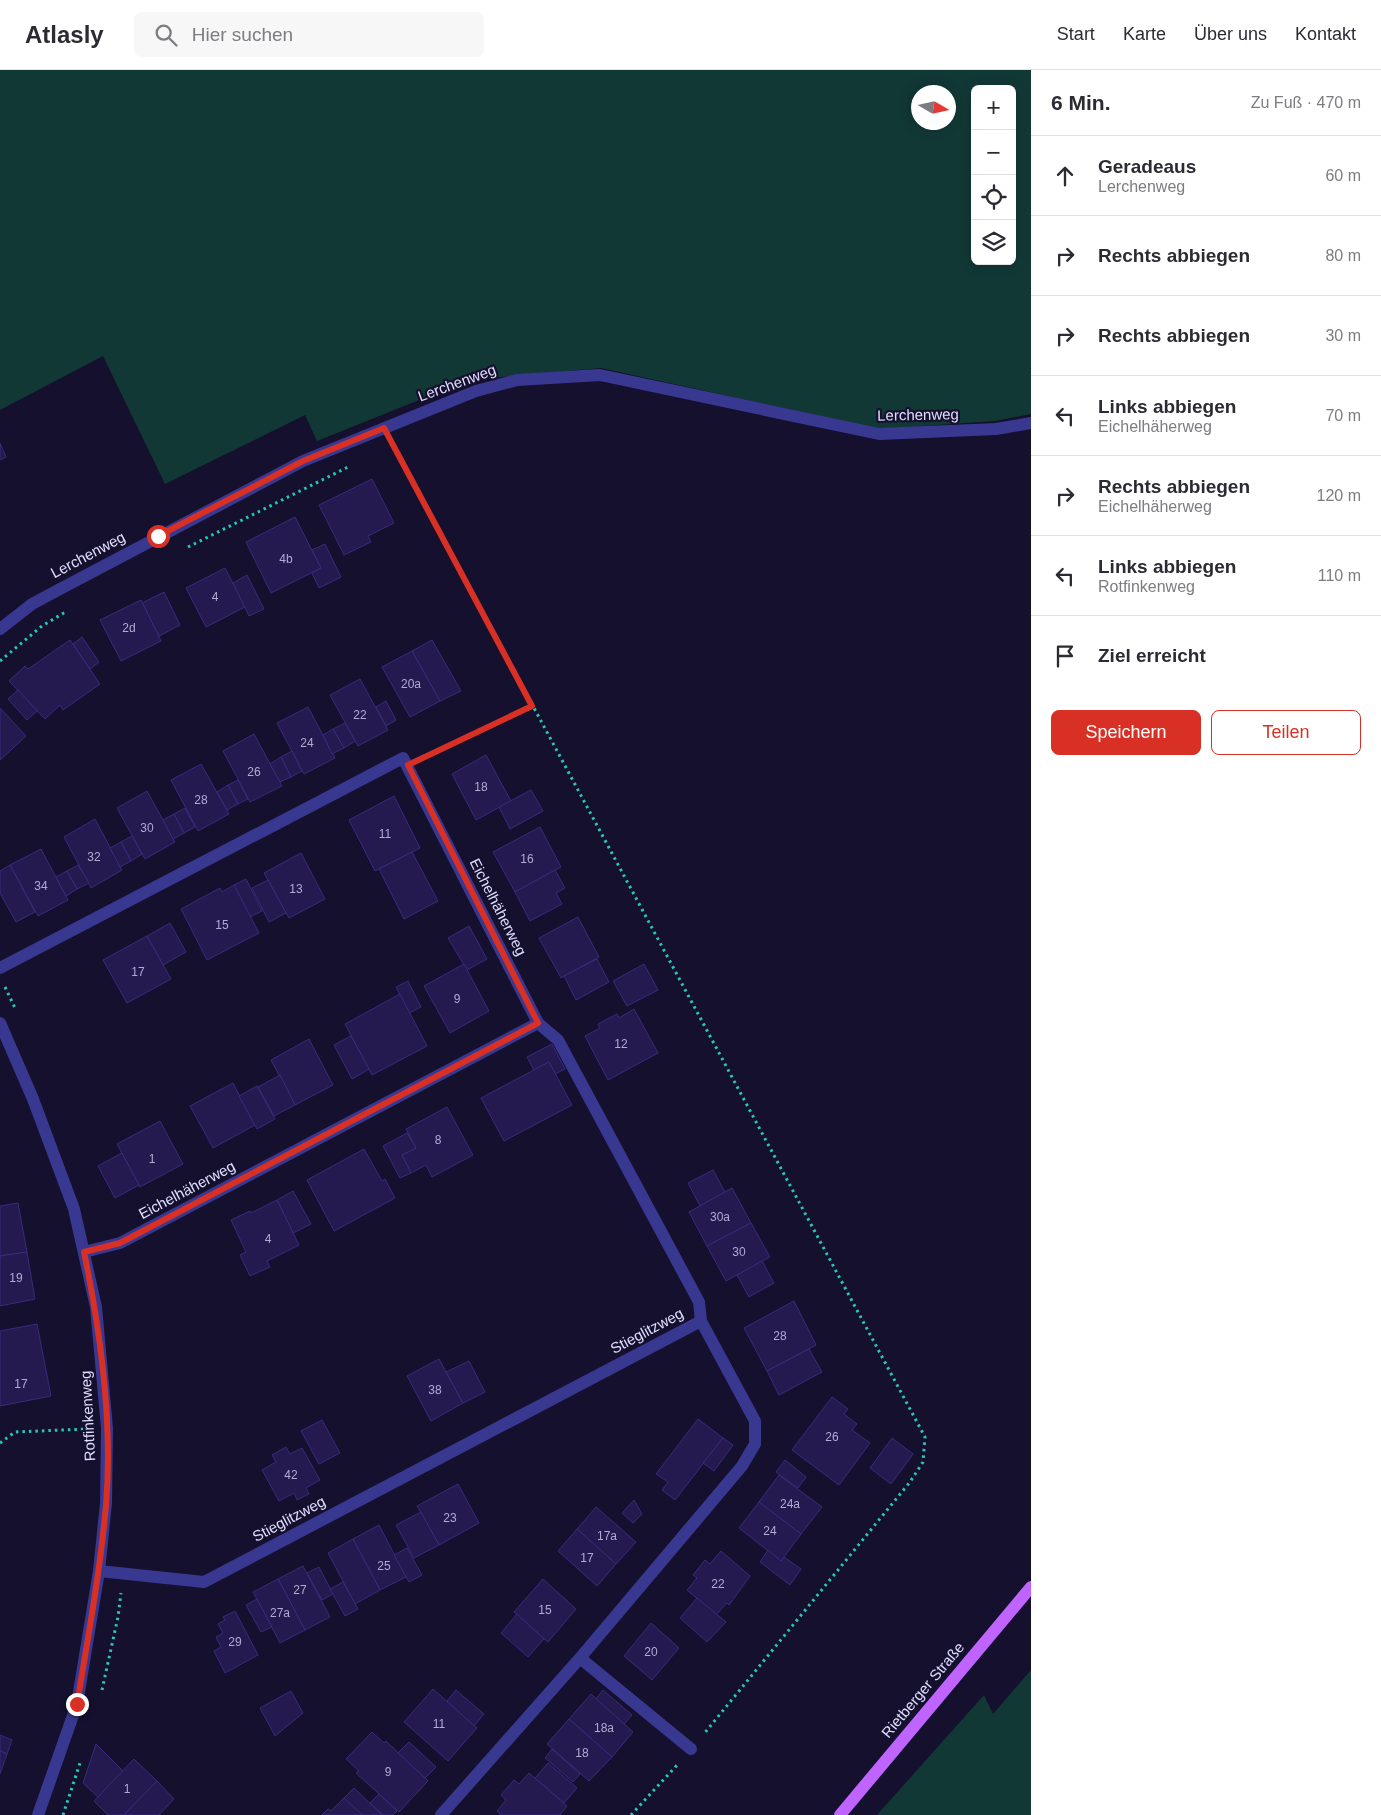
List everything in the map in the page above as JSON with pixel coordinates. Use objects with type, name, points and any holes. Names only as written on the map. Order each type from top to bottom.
[{"type":"main road","name":"Rietberger Straße","points":[[840,1815],[1031,1587]]},
{"type":"street","name":"Lerchenweg","points":[[0,628],[32,604],[303,461],[476,391],[517,380],[600,375],[879,434],[996,429],[1031,423]]},
{"type":"street","points":[[0,968],[403,758],[408,765]]},
{"type":"street","name":"Eichelhäherweg","points":[[84,1252],[120,1243],[538,1023],[408,765]]},
{"type":"street","name":"Rotfinkenweg","points":[[0,1023],[33,1099],[70,1200],[84,1252],[96,1307],[107,1428],[106,1503],[99,1571],[77,1704],[38,1815]]},
{"type":"street","points":[[538,1023],[558,1040],[699,1302],[701,1322]]},
{"type":"street","name":"Stieglitzweg","points":[[99,1571],[204,1582],[701,1322],[755,1421],[755,1444],[742,1466],[580,1658],[441,1815]]},
{"type":"street","points":[[580,1658],[691,1749]]},
{"type":"path","points":[[384,428],[925,1437],[923,1462],[910,1482],[691,1749],[631,1815]]},
{"type":"path","points":[[384,450],[393,445]]},
{"type":"path","points":[[181,551],[358,462]]},
{"type":"path","points":[[0,661],[42,626],[75,606]]},
{"type":"path","points":[[408,765],[532,706]]},
{"type":"path","points":[[0,1444],[15,1432],[107,1428]]},
{"type":"green space","points":[[0,70],[1031,70],[1031,414],[995,421],[880,429],[601,368],[469,380],[317,441],[305,415],[165,484],[103,356],[0,410]]},
{"type":"green space","points":[[1031,1670],[1031,1815],[877,1815],[984,1695],[993,1714]]},
{"type":"building","points":[[0,443],[6,457],[0,460]]},
{"type":"building","points":[[372,479],[394,523],[368,536],[371,542],[344,555],[319,505]]},
{"type":"building","points":[[295,517],[321,568],[271,593],[246,542]]},
{"type":"building","points":[[325,544],[341,577],[319,588],[312,573],[321,568],[312,550]]},
{"type":"building","points":[[225,568],[245,607],[206,627],[186,588]]},
{"type":"building","points":[[247,575],[264,609],[249,616],[233,583]]},
{"type":"building","points":[[164,592],[180,625],[159,636],[142,603]]},
{"type":"building","points":[[141,600],[161,641],[121,661],[100,620]]},
{"type":"building","points":[[82,637],[99,662],[90,669],[73,644]]},
{"type":"building","points":[[70,640],[100,684],[63,710],[60,705],[45,719],[9,681],[25,666],[28,669]]},
{"type":"building","points":[[432,640],[461,691],[440,701],[412,651]]},
{"type":"building","points":[[412,651],[440,701],[410,717],[382,667]]},
{"type":"building","points":[[360,679],[388,730],[358,746],[330,695]]},
{"type":"building","points":[[18,690],[37,711],[27,720],[8,699]]},
{"type":"building","points":[[386,701],[396,720],[386,726],[376,707]]},
{"type":"building","points":[[308,707],[335,758],[304,774],[277,723]]},
{"type":"building","points":[[0,708],[26,736],[0,760]]},
{"type":"building","points":[[345,723],[355,741],[344,748],[333,729]]},
{"type":"building","points":[[333,729],[344,748],[332,754],[323,735]]},
{"type":"building","points":[[254,734],[282,786],[250,802],[223,751]]},
{"type":"building","points":[[292,751],[302,771],[291,777],[281,757]]},
{"type":"building","points":[[486,755],[511,801],[476,820],[452,774]]},
{"type":"building","points":[[281,757],[291,777],[280,782],[270,764]]},
{"type":"building","points":[[201,764],[229,814],[198,831],[171,780]]},
{"type":"building","points":[[238,780],[248,799],[238,804],[228,785]]},
{"type":"building","points":[[228,785],[238,804],[227,810],[217,792]]},
{"type":"building","points":[[531,790],[543,811],[510,829],[499,807]]},
{"type":"building","points":[[147,791],[175,842],[145,859],[117,808]]},
{"type":"building","points":[[394,796],[420,848],[375,871],[349,820]]},
{"type":"building","points":[[185,808],[195,827],[184,833],[174,814]]},
{"type":"building","points":[[174,814],[184,833],[173,839],[163,820]]},
{"type":"building","points":[[95,819],[122,870],[91,888],[64,837]]},
{"type":"building","points":[[540,827],[561,867],[515,892],[493,852]]},
{"type":"building","points":[[132,836],[142,854],[131,861],[121,842]]},
{"type":"building","points":[[121,842],[131,861],[120,867],[110,848]]},
{"type":"building","points":[[41,849],[68,900],[38,916],[10,865]]},
{"type":"building","points":[[412,852],[438,901],[404,919],[379,869]]},
{"type":"building","points":[[301,853],[325,899],[289,918],[264,873]]},
{"type":"building","points":[[10,865],[35,912],[16,922],[0,893],[0,871]]},
{"type":"building","points":[[78,865],[89,883],[77,889],[67,871]]},
{"type":"building","points":[[555,870],[565,888],[556,893],[562,904],[530,921],[515,892]]},
{"type":"building","points":[[67,871],[77,889],[66,896],[56,877]]},
{"type":"building","points":[[246,879],[262,911],[250,917],[234,885]]},
{"type":"building","points":[[268,880],[286,913],[269,922],[252,888]]},
{"type":"building","points":[[234,885],[259,933],[207,960],[181,909],[220,888],[222,892]]},
{"type":"building","points":[[578,917],[599,957],[561,978],[539,938]]},
{"type":"building","points":[[170,923],[186,952],[163,965],[147,936]]},
{"type":"building","points":[[469,926],[487,959],[467,970],[448,938]]},
{"type":"building","points":[[147,936],[171,979],[127,1003],[103,960]]},
{"type":"building","points":[[597,959],[609,982],[576,1000],[564,976]]},
{"type":"building","points":[[464,964],[489,1011],[450,1033],[424,986]]},
{"type":"building","points":[[644,964],[658,990],[627,1006],[613,981]]},
{"type":"building","points":[[408,981],[421,1007],[409,1013],[396,987]]},
{"type":"building","points":[[400,994],[427,1046],[372,1075],[345,1024]]},
{"type":"building","points":[[634,1009],[658,1053],[608,1080],[585,1036],[600,1028],[598,1024],[617,1014],[619,1018]]},
{"type":"building","points":[[351,1036],[369,1069],[352,1079],[334,1045]]},
{"type":"building","points":[[309,1039],[333,1085],[295,1105],[271,1060]]},
{"type":"building","points":[[552,1044],[565,1069],[555,1074],[549,1062],[534,1070],[527,1057]]},
{"type":"building","points":[[549,1062],[572,1105],[504,1141],[481,1098]]},
{"type":"building","points":[[280,1075],[295,1105],[274,1116],[258,1087]]},
{"type":"building","points":[[233,1083],[255,1125],[213,1148],[190,1106]]},
{"type":"building","points":[[257,1086],[275,1119],[257,1129],[239,1096]]},
{"type":"building","points":[[447,1107],[473,1155],[432,1177],[426,1165],[411,1173],[402,1155],[416,1148],[406,1129]]},
{"type":"building","points":[[160,1121],[183,1164],[140,1187],[117,1144]]},
{"type":"building","points":[[407,1133],[416,1148],[402,1155],[411,1173],[400,1178],[383,1146]]},
{"type":"building","points":[[364,1149],[382,1181],[385,1179],[395,1198],[334,1231],[307,1180]]},
{"type":"building","points":[[122,1153],[139,1185],[115,1198],[98,1166]]},
{"type":"building","points":[[713,1170],[725,1192],[700,1206],[688,1183]]},
{"type":"building","points":[[732,1188],[751,1223],[707,1246],[689,1212]]},
{"type":"building","points":[[293,1191],[311,1224],[293,1233],[277,1200]]},
{"type":"building","points":[[277,1200],[299,1245],[267,1261],[270,1267],[250,1276],[240,1255],[246,1252],[231,1220],[250,1211],[251,1213]]},
{"type":"building","points":[[18,1203],[27,1252],[0,1256],[0,1206]]},
{"type":"building","points":[[751,1223],[770,1257],[726,1281],[707,1246]]},
{"type":"building","points":[[27,1252],[35,1299],[0,1306],[0,1256]]},
{"type":"building","points":[[762,1261],[774,1283],[749,1297],[737,1275]]},
{"type":"building","points":[[794,1301],[816,1345],[767,1371],[744,1328]]},
{"type":"building","points":[[37,1324],[51,1396],[0,1406],[0,1331]]},
{"type":"building","points":[[809,1349],[822,1372],[779,1395],[767,1371]]},
{"type":"building","points":[[439,1359],[463,1403],[431,1421],[407,1376]]},
{"type":"building","points":[[469,1361],[485,1392],[463,1403],[446,1372]]},
{"type":"building","points":[[832,1397],[848,1409],[844,1414],[857,1424],[852,1430],[870,1443],[839,1485],[792,1450]]},
{"type":"building","points":[[698,1419],[723,1438],[675,1500],[662,1490],[668,1482],[656,1474]]},
{"type":"building","points":[[322,1420],[340,1453],[319,1464],[301,1431]]},
{"type":"building","points":[[723,1438],[733,1445],[714,1471],[703,1463]]},
{"type":"building","points":[[892,1438],[913,1454],[891,1484],[870,1468]]},
{"type":"building","points":[[286,1447],[290,1454],[302,1448],[320,1480],[306,1488],[309,1494],[297,1500],[294,1493],[279,1501],[262,1470],[276,1462],[272,1455]]},
{"type":"building","points":[[785,1460],[806,1477],[798,1488],[776,1472]]},
{"type":"building","points":[[779,1475],[822,1507],[801,1534],[759,1502]]},
{"type":"building","points":[[458,1484],[479,1523],[439,1545],[417,1506]]},
{"type":"building","points":[[634,1500],[642,1514],[633,1523],[622,1513]]},
{"type":"building","points":[[759,1502],[801,1534],[781,1561],[739,1528]]},
{"type":"building","points":[[596,1507],[636,1542],[616,1564],[577,1529]]},
{"type":"building","points":[[421,1512],[439,1545],[414,1558],[396,1525]]},
{"type":"building","points":[[379,1525],[406,1577],[380,1590],[353,1539]]},
{"type":"building","points":[[577,1529],[616,1564],[597,1586],[558,1551]]},
{"type":"building","points":[[353,1539],[380,1590],[355,1604],[328,1553]]},
{"type":"building","points":[[407,1548],[422,1575],[409,1582],[394,1555]]},
{"type":"building","points":[[768,1550],[781,1561],[784,1557],[801,1569],[790,1585],[760,1562]]},
{"type":"building","points":[[721,1551],[750,1576],[729,1605],[727,1603],[716,1615],[687,1590],[697,1578],[693,1575],[705,1560],[710,1564]]},
{"type":"building","points":[[303,1566],[330,1617],[305,1630],[278,1579]]},
{"type":"building","points":[[319,1567],[333,1594],[322,1600],[307,1573]]},
{"type":"building","points":[[278,1579],[305,1630],[280,1643],[253,1592]]},
{"type":"building","points":[[543,1579],[576,1609],[548,1642],[514,1612]]},
{"type":"building","points":[[343,1582],[358,1609],[345,1616],[330,1589]]},
{"type":"building","points":[[697,1598],[726,1622],[707,1642],[680,1618]]},
{"type":"building","points":[[257,1599],[272,1627],[261,1632],[246,1605]]},
{"type":"building","points":[[235,1611],[258,1655],[225,1673],[214,1651],[221,1647],[216,1637],[223,1633],[218,1624],[225,1620],[223,1617]]},
{"type":"building","points":[[517,1614],[544,1639],[528,1657],[501,1633]]},
{"type":"building","points":[[651,1623],[679,1648],[652,1680],[624,1656]]},
{"type":"building","points":[[433,1689],[477,1728],[448,1761],[404,1722]]},
{"type":"building","points":[[456,1690],[484,1714],[474,1726],[447,1701]]},
{"type":"building","points":[[603,1690],[632,1715],[624,1724],[596,1699]]},
{"type":"building","points":[[291,1691],[303,1713],[275,1736],[260,1708]]},
{"type":"building","points":[[591,1694],[633,1732],[612,1757],[569,1719]]},
{"type":"building","points":[[569,1719],[612,1757],[589,1781],[547,1744]]},
{"type":"building","points":[[372,1732],[384,1743],[386,1741],[428,1781],[399,1812],[356,1773],[359,1771],[346,1759]]},
{"type":"building","points":[[0,1735],[12,1740],[7,1754],[0,1751]]},
{"type":"building","points":[[409,1742],[436,1767],[425,1778],[398,1753]]},
{"type":"building","points":[[96,1744],[123,1771],[98,1797],[83,1783]]},
{"type":"building","points":[[552,1749],[580,1774],[573,1782],[545,1758]]},
{"type":"building","points":[[0,1751],[7,1754],[0,1774]]},
{"type":"building","points":[[134,1759],[157,1781],[124,1815],[108,1815],[94,1801]]},
{"type":"building","points":[[548,1763],[577,1788],[564,1803],[535,1778]]},
{"type":"building","points":[[529,1773],[567,1806],[560,1815],[501,1815],[497,1811],[506,1800],[501,1795],[514,1780],[519,1784]]},
{"type":"building","points":[[157,1781],[174,1799],[159,1815],[124,1815]]},
{"type":"building","points":[[354,1788],[382,1815],[362,1815],[344,1798]]},
{"type":"building","points":[[379,1794],[397,1811],[393,1815],[383,1815],[370,1803]]},
{"type":"building","points":[[344,1798],[362,1815],[322,1815],[328,1809],[331,1811]]},
{"type":"route","points":[[77,1704],[99,1571],[106,1503],[106,1407],[96,1307],[84,1252],[120,1243],[538,1023],[408,765],[532,706],[384,428],[303,461],[158,536]]}]
